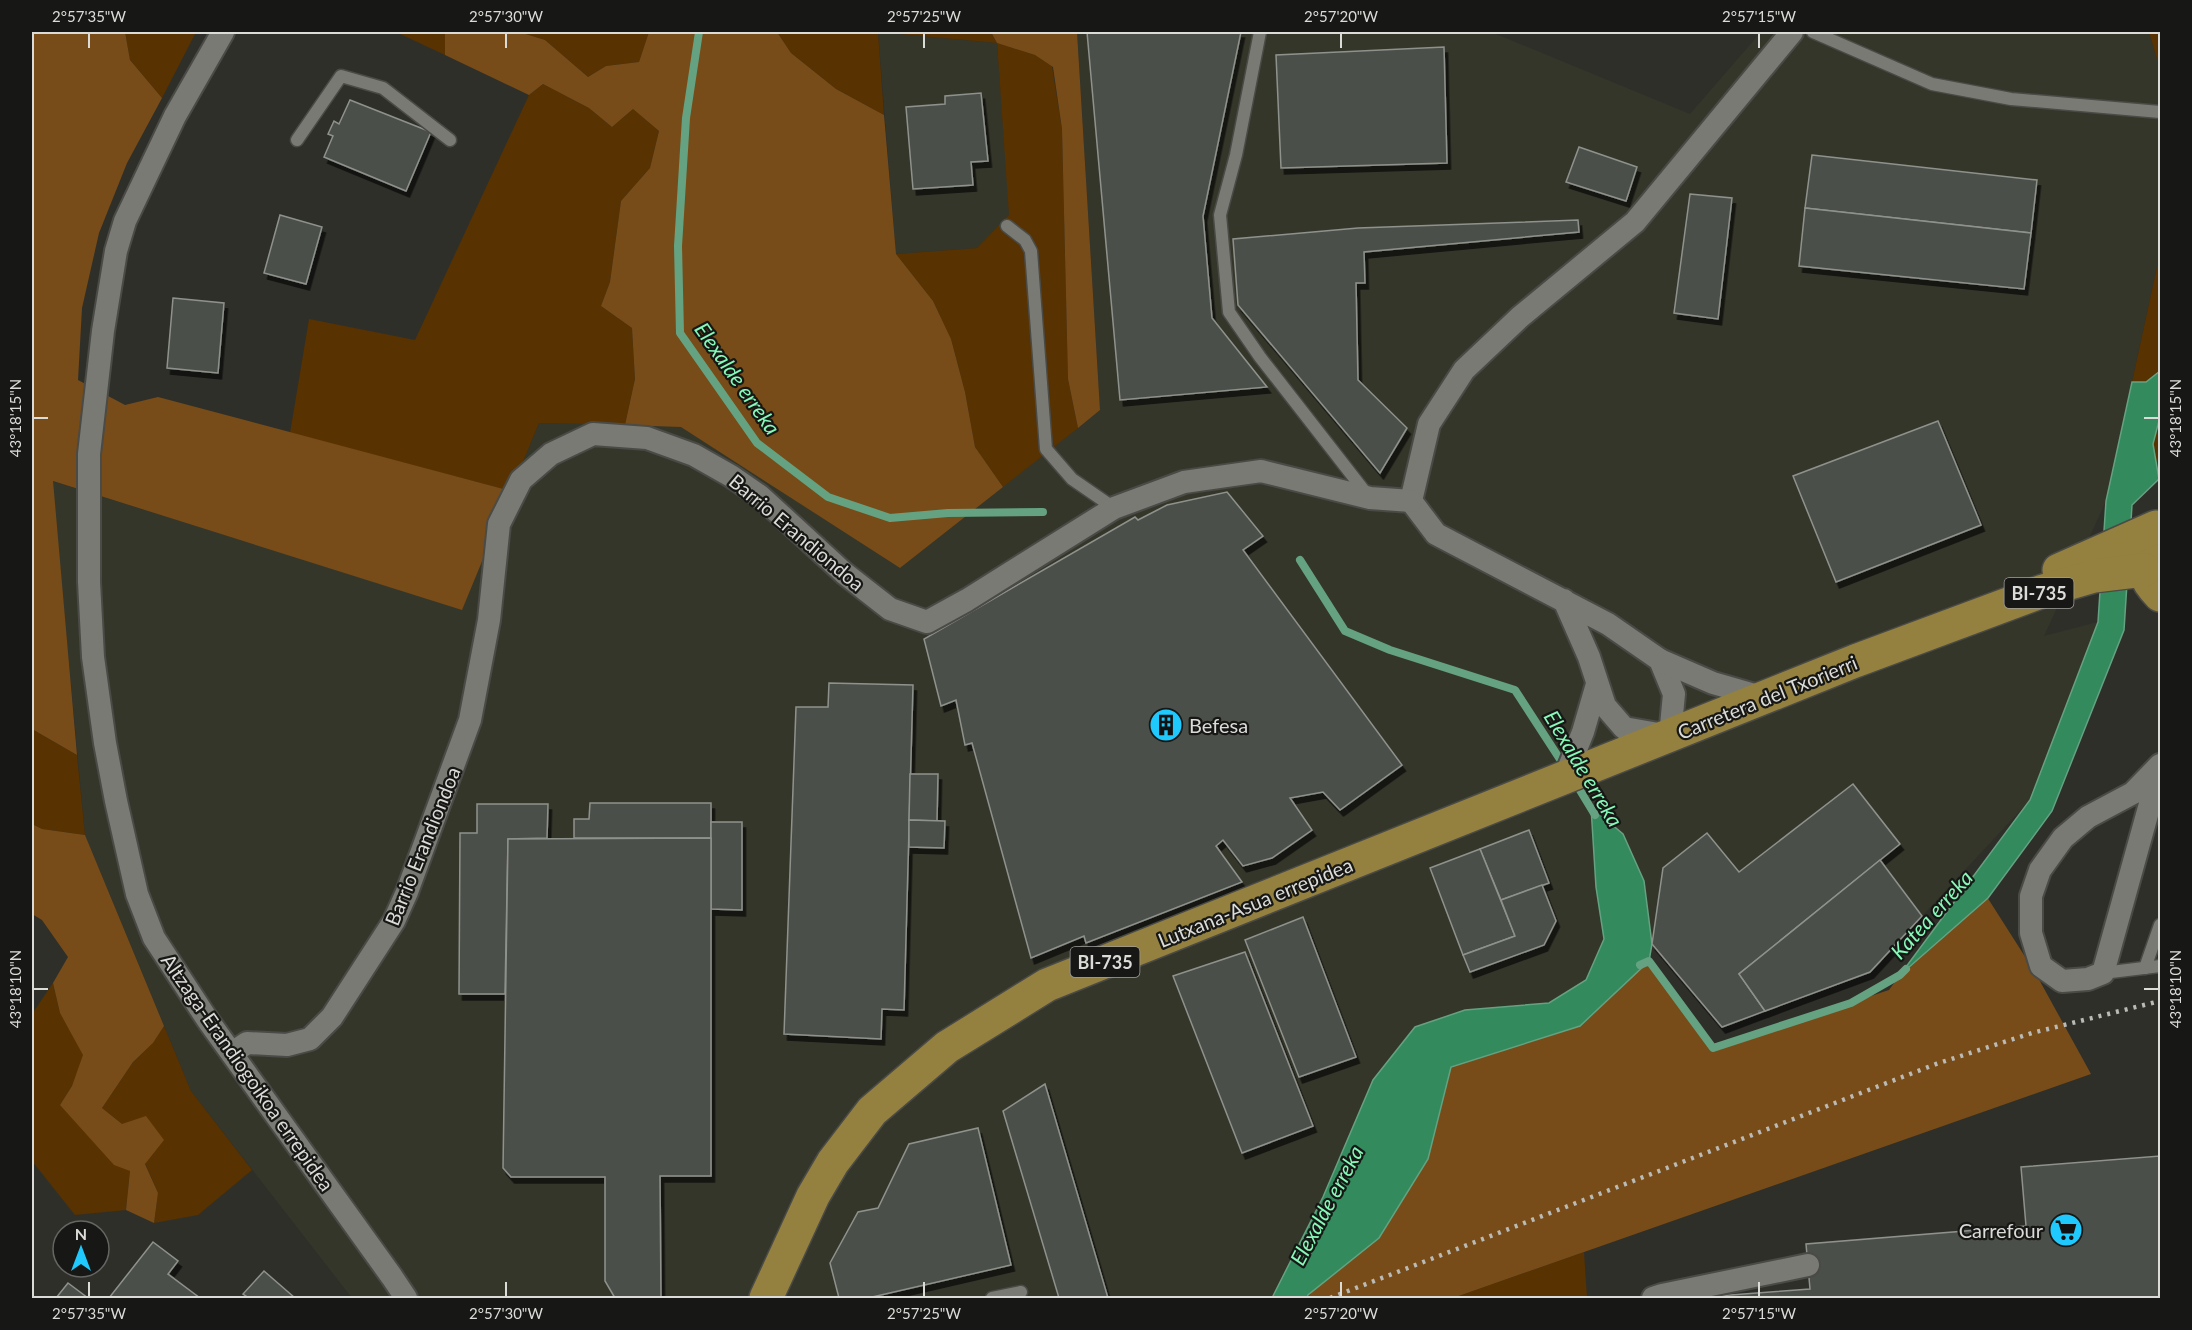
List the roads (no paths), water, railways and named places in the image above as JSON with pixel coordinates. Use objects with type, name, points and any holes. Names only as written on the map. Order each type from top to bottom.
[{"type":"main road","points":[[2152,583],[2143,555],[2147,540],[2158,525]]},
{"type":"main road","name":"Carretera del Txorierri","points":[[1969,619],[2047,575],[2158,525]]},
{"type":"main road","name":"Carretera del Txorierri","points":[[1565,777],[2043,591],[2094,576],[2152,583]]},
{"type":"main road","name":"Lutxana-Asua errepidea","points":[[766,1299],[813,1196],[833,1162],[872,1111],[947,1047],[1047,985],[1565,777]]},
{"type":"street","name":"Altzaga-Erandiogoikoa errepidea","points":[[223,32],[175,116],[125,221],[116,251],[103,331],[89,454],[89,582],[93,657],[105,743],[137,894],[154,938],[207,1019],[406,1299]]},
{"type":"street","points":[[1765,698],[1713,683],[1660,660],[1608,624],[1436,534],[1411,501],[1429,424],[1464,370],[1520,317],[1635,222],[1792,32]]},
{"type":"street","name":"Barrio Erandiondoa","points":[[232,1053],[247,1043],[287,1045],[310,1039],[332,1017],[394,921],[407,892],[470,720],[489,620],[500,524],[520,480],[551,454],[593,434],[647,438],[694,455],[760,496],[844,573],[890,609],[927,622],[967,600],[1114,508],[1184,482],[1261,471],[1370,498],[1411,501]]},
{"type":"street","points":[[1564,600],[1589,657],[1605,706],[1623,728],[1670,736],[1674,694],[1660,660]]},
{"type":"street","points":[[1565,777],[1583,732],[1597,684]]},
{"type":"street","points":[[2160,766],[2103,973],[2088,979],[2062,981],[2041,966],[2031,933],[2031,896],[2040,870],[2063,838],[2088,817],[2133,793],[2160,766]]},
{"type":"street","points":[[1653,1299],[1662,1295],[1808,1265]]},
{"type":"lane","points":[[1260,32],[1236,155],[1220,215],[1229,312],[1260,357],[1370,498]]},
{"type":"lane","points":[[1813,32],[1932,84],[2011,99],[2160,112]]},
{"type":"lane","points":[[297,140],[341,76],[382,88],[450,140]]},
{"type":"lane","points":[[1007,226],[1025,240],[1030,251],[1046,449],[1072,479],[1114,508]]},
{"type":"lane","points":[[2145,968],[2160,925]]},
{"type":"lane","points":[[2103,973],[2160,966]]},
{"type":"lane","points":[[992,1299],[1021,1292]]},
{"type":"water","points":[[2160,371],[2160,417],[2153,444],[2159,479],[2132,505],[2124,630],[2052,811],[1988,898],[1900,975],[2030,800],[2098,622],[2106,501],[2132,382],[2146,382]]},
{"type":"water","points":[[1591,807],[1623,834],[1644,881],[1652,944],[1649,961],[1580,1026],[1451,1067],[1428,1159],[1379,1238],[1307,1298],[1272,1298],[1323,1197],[1373,1080],[1415,1027],[1465,1010],[1549,1003],[1586,980],[1604,939],[1596,887]]},
{"type":"waterway","name":"Elexalde erreka","points":[[699,32],[686,118],[678,246],[680,333],[757,443],[828,497],[890,518],[948,513],[1043,512]]},
{"type":"waterway","name":"Elexalde erreka","points":[[1300,560],[1345,631],[1390,650],[1515,690],[1565,767]]},
{"type":"waterway","name":"Elexalde erreka","points":[[1575,782],[1595,815]]},
{"type":"waterway","name":"Katea erreka","points":[[1640,965],[1649,961],[1713,1048],[1851,1003],[1900,975],[1906,969]]},
{"type":"railway","points":[[1330,1298],[1936,1064],[2032,1033],[2160,1001]]},
{"type":"place","name":"Befesa","points":[[1166,725]]},
{"type":"place","name":"Carrefour","points":[[2066,1230]]}]
